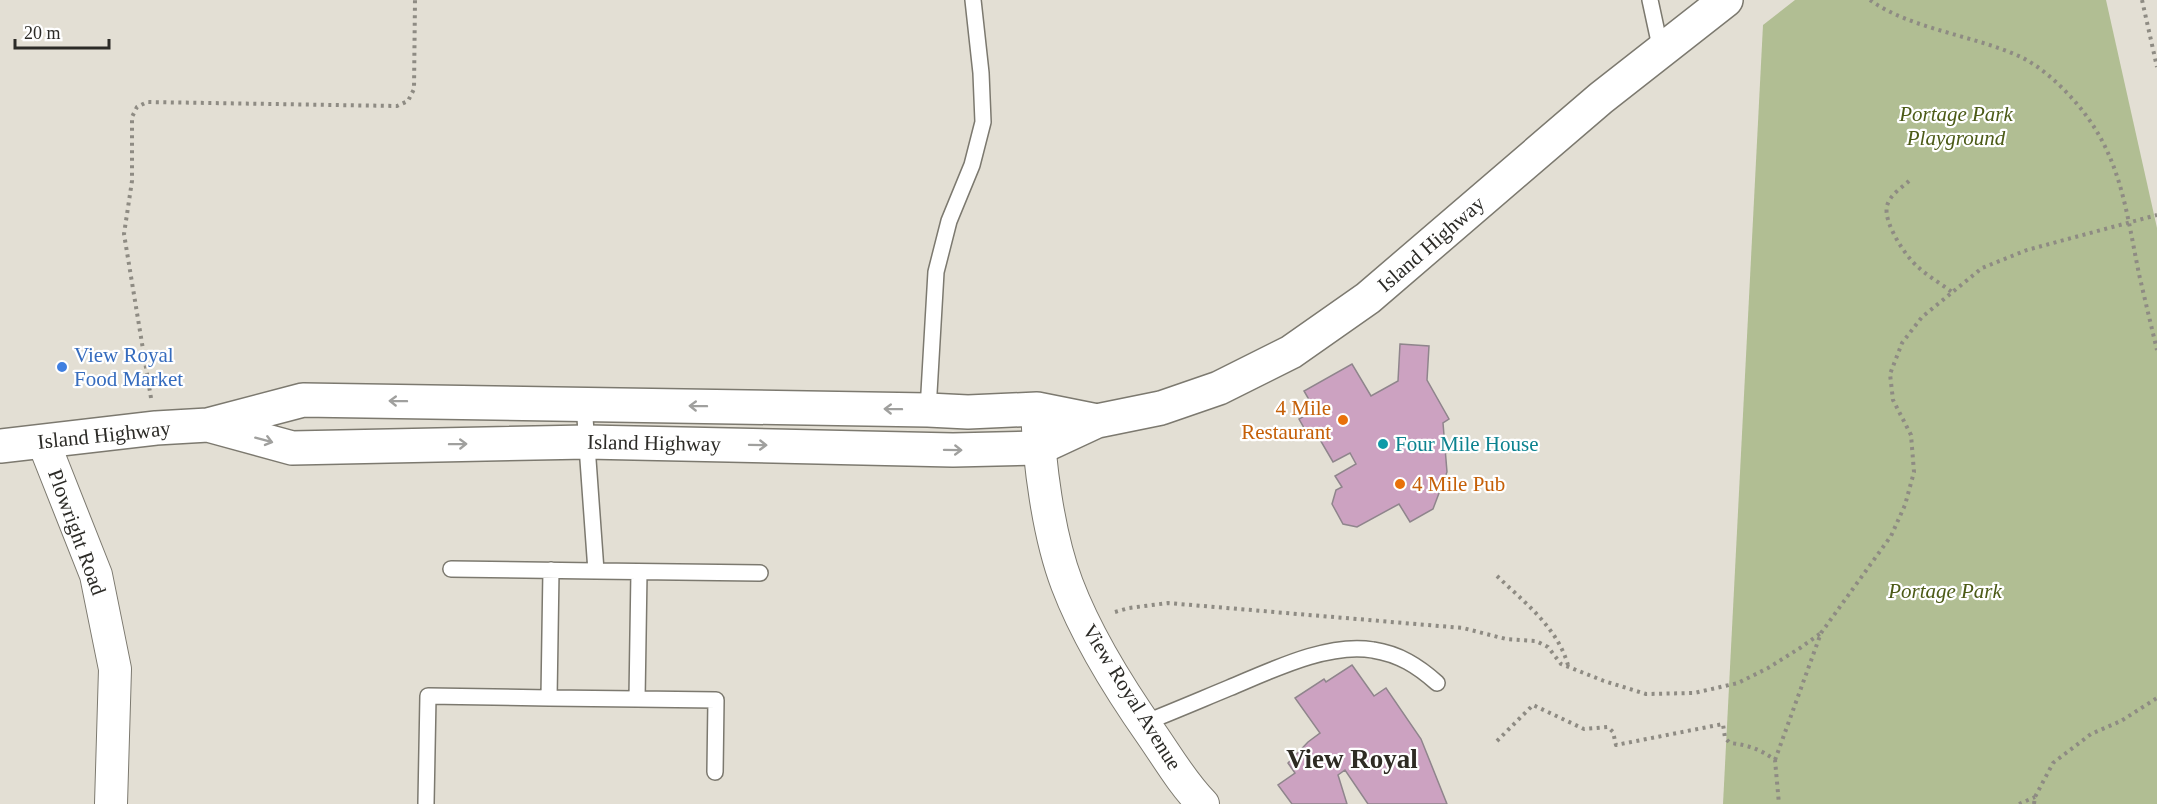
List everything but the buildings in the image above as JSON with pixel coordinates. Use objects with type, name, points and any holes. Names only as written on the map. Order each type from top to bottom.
[{"type":"main road","name":"Island Highway","points":[[207,425],[292,448],[587,442],[953,450],[1039,448],[1097,421],[1161,408],[1219,388],[1291,352],[1368,298],[1601,98],[1726,0]]},
{"type":"main road","name":"Island Highway","points":[[0,446],[156,428],[207,425],[303,400],[968,412],[1037,409],[1097,421]]},
{"type":"street","name":"View Royal Avenue","points":[[1037,409],[1039,448],[1054,539],[1066,583],[1106,663],[1193,801]]},
{"type":"street","name":"Plowright Road","points":[[43,441],[96,575],[116,669],[111,804]]},
{"type":"lane","points":[[928,410],[936,272],[949,221],[972,165],[983,122],[981,73],[973,0]]},
{"type":"lane","points":[[1650,0],[1661,51]]},
{"type":"lane","points":[[584,404],[596,571]]},
{"type":"lane","points":[[451,569],[760,573]]},
{"type":"lane","points":[[549,698],[551,570]]},
{"type":"lane","points":[[637,699],[639,572]]},
{"type":"lane","points":[[1144,723],[1269,672],[1307,658],[1344,649],[1372,650],[1396,656],[1418,666],[1437,683]]},
{"type":"lane","points":[[426,803],[428,696],[716,700],[715,771]]},
{"type":"path","points":[[156,428],[123,234],[132,181],[132,117],[137,107],[147,102],[397,106],[408,101],[414,89],[415,0]]},
{"type":"path","points":[[1870,0],[1886,12],[1996,47],[2024,59],[2056,82],[2083,110],[2106,145],[2121,184],[2157,350]]},
{"type":"path","points":[[2142,0],[2157,67]]},
{"type":"path","points":[[1909,181],[1896,192],[1887,205],[1887,219],[1900,244],[1916,266],[1952,292]]},
{"type":"path","points":[[1779,804],[1775,760],[1821,633],[1891,536],[1905,505],[1914,472],[1911,435],[1893,400],[1890,374],[1902,343],[1922,317],[1982,268],[2027,250],[2157,215]]},
{"type":"path","points":[[1497,576],[1554,634],[1564,652],[1568,666]]},
{"type":"path","points":[[1084,622],[1129,608],[1168,603],[1463,628],[1506,639],[1536,641],[1548,647],[1561,664],[1646,694],[1694,693],[1737,683],[1776,663],[1821,633]]},
{"type":"path","points":[[2034,804],[2035,797],[2053,763],[2091,734],[2121,721],[2157,698]]},
{"type":"path","points":[[1497,741],[1533,705],[1584,729],[1608,726],[1613,732],[1616,745],[1723,724],[1725,738],[1730,743],[1744,744],[1762,750],[1775,760]]},
{"type":"path","points":[[2019,804],[2035,797]]},
{"type":"green space","name":"Portage Park","points":[[1795,0],[2106,0],[2157,228],[2157,804],[1723,804],[1763,25]]},
{"type":"place","name":"View Royal Food Market","points":[[62,367]]},
{"type":"place","name":"4 Mile Restaurant","points":[[1343,420]]},
{"type":"place","name":"Four Mile House","points":[[1383,444]]},
{"type":"place","name":"4 Mile Pub","points":[[1400,484]]},
{"type":"district","name":"View Royal","points":[[1352,759]]},
{"type":"park label","name":"Portage Park Playground","points":[[1956,126]]}]
